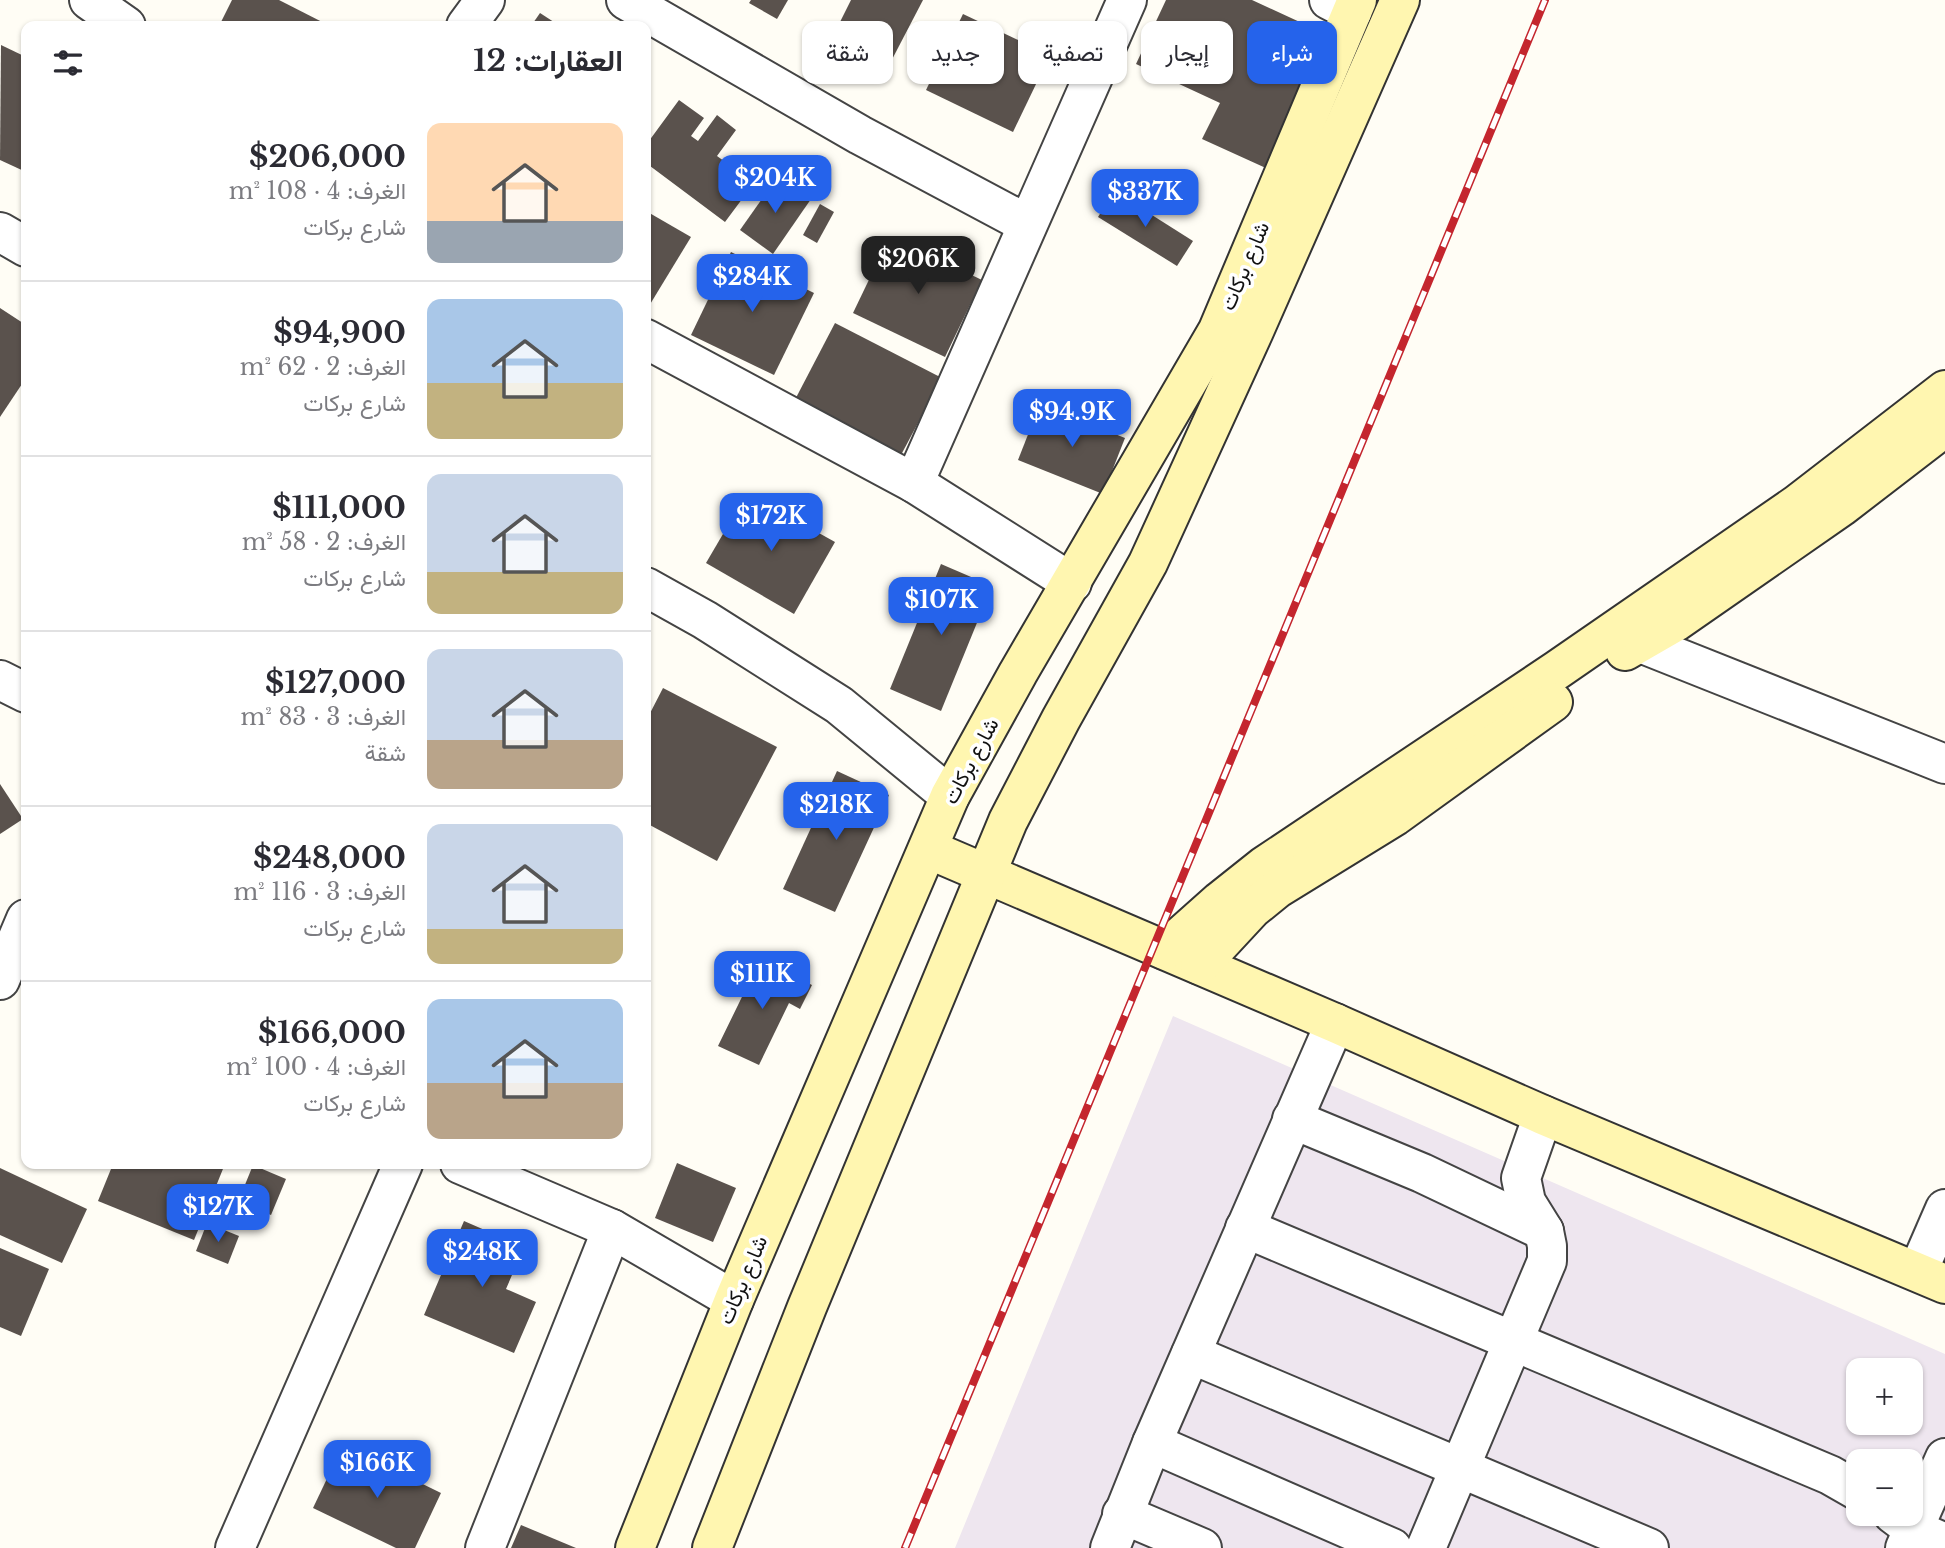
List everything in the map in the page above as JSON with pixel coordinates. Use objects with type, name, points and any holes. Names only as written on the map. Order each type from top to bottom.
[{"type":"main road","name":"شارع بركات","points":[[712,1548],[807,1307],[1008,821],[1148,563],[1400,0]]},
{"type":"main road","name":"شارع بركات","points":[[635,1548],[734,1300],[950,796],[1018,673],[1218,330],[1346,4]]},
{"type":"main road","points":[[1165,950],[1264,866],[1796,506],[1945,390]]},
{"type":"main road","points":[[1200,965],[1252,908],[1278,888],[1395,816],[1638,642],[1677,621],[1841,507],[1945,427]]},
{"type":"main road","points":[[928,849],[1543,1115],[1931,1278]]},
{"type":"street","points":[[89,0],[119,21]]},
{"type":"street","points":[[470,21],[485,0]]},
{"type":"street","points":[[626,0],[860,135],[1027,224]]},
{"type":"street","points":[[914,483],[1127,0]]},
{"type":"street","points":[[0,232],[21,244]]},
{"type":"street","points":[[651,342],[914,483],[1072,583]]},
{"type":"street","points":[[651,590],[705,620],[839,705],[950,796]]},
{"type":"street","points":[[1638,642],[1945,764]]},
{"type":"street","points":[[0,680],[21,690]]},
{"type":"street","points":[[9,981],[21,937]]},
{"type":"street","points":[[1202,1548],[1116,1531],[1335,1023]]},
{"type":"street","points":[[1426,1548],[1547,1261],[1544,1231],[1526,1202],[1521,1178],[1543,1115]]},
{"type":"street","points":[[1292,1119],[1422,1172],[1544,1231]]},
{"type":"street","points":[[235,1548],[401,1169]]},
{"type":"street","points":[[472,1169],[612,1228],[734,1300]]},
{"type":"street","points":[[1931,1278],[1945,1209]]},
{"type":"street","points":[[485,1548],[612,1228]]},
{"type":"street","points":[[1245,1228],[1830,1475],[1846,1484]]},
{"type":"street","points":[[1191,1354],[1649,1548]]},
{"type":"street","points":[[1152,1443],[1392,1548]]},
{"type":"street","points":[[1914,1534],[1945,1458]]},
{"type":"shaded area","points":[[1173,1016],[1945,1354],[1945,1548],[955,1548]]},
{"type":"building","points":[[232,0],[279,0],[320,21],[222,21]]},
{"type":"building","points":[[751,0],[788,0],[777,19],[749,3]]},
{"type":"building","points":[[851,0],[923,0],[912,21],[907,21],[907,31],[893,58],[893,21],[840,21]]},
{"type":"building","points":[[1166,0],[1252,0],[1298,21],[1247,21],[1247,84],[1308,84],[1268,169],[1202,139],[1220,103],[1179,84],[1233,84],[1233,21],[1156,21]]},
{"type":"building","points":[[540,13],[552,21],[534,21]]},
{"type":"building","points":[[963,14],[978,21],[960,21]]},
{"type":"building","points":[[1004,33],[1018,40],[1018,84],[1036,84],[1013,132],[926,90],[929,84],[1004,84]]},
{"type":"building","points":[[1,45],[21,55],[21,170],[0,160]]},
{"type":"building","points":[[1141,53],[1141,66],[1136,64]]},
{"type":"building","points":[[679,100],[704,118],[691,136],[698,141],[717,115],[736,130],[717,156],[754,183],[725,222],[651,167],[651,138]]},
{"type":"building","points":[[778,176],[811,199],[773,254],[740,230]]},
{"type":"building","points":[[1114,191],[1193,241],[1177,266],[1098,217]]},
{"type":"building","points":[[820,204],[834,212],[817,243],[803,235]]},
{"type":"building","points":[[651,214],[691,237],[651,303]]},
{"type":"building","points":[[890,236],[982,280],[945,357],[853,313]]},
{"type":"building","points":[[731,252],[814,293],[774,375],[691,335]]},
{"type":"building","points":[[0,308],[21,322],[21,386],[0,417]]},
{"type":"building","points":[[835,323],[942,378],[893,470],[787,415]]},
{"type":"building","points":[[1040,404],[1125,438],[1103,494],[1018,460]]},
{"type":"building","points":[[747,493],[835,542],[794,614],[706,563]]},
{"type":"building","points":[[941,564],[992,586],[941,711],[890,689]]},
{"type":"building","points":[[663,688],[777,747],[717,861],[651,826],[651,711]]},
{"type":"building","points":[[837,771],[889,795],[835,912],[783,889]]},
{"type":"building","points":[[0,784],[21,816],[21,820],[0,834]]},
{"type":"building","points":[[760,960],[812,985],[800,1009],[789,1003],[759,1065],[718,1046]]},
{"type":"building","points":[[677,1163],[736,1188],[713,1242],[655,1218]]},
{"type":"building","points":[[0,1168],[87,1209],[62,1263],[0,1235]]},
{"type":"building","points":[[111,1169],[223,1169],[194,1240],[98,1201]]},
{"type":"building","points":[[251,1169],[262,1169],[286,1179],[271,1215],[238,1202]]},
{"type":"building","points":[[464,1221],[524,1247],[506,1289],[536,1302],[514,1353],[424,1315]]},
{"type":"building","points":[[207,1223],[239,1236],[228,1264],[196,1251]]},
{"type":"building","points":[[0,1248],[49,1269],[21,1336],[0,1327]]},
{"type":"building","points":[[343,1445],[441,1493],[415,1548],[396,1548],[313,1508]]},
{"type":"building","points":[[521,1525],[576,1548],[511,1548]]},
{"type":"railway","points":[[905,1548],[1545,0]]}]
